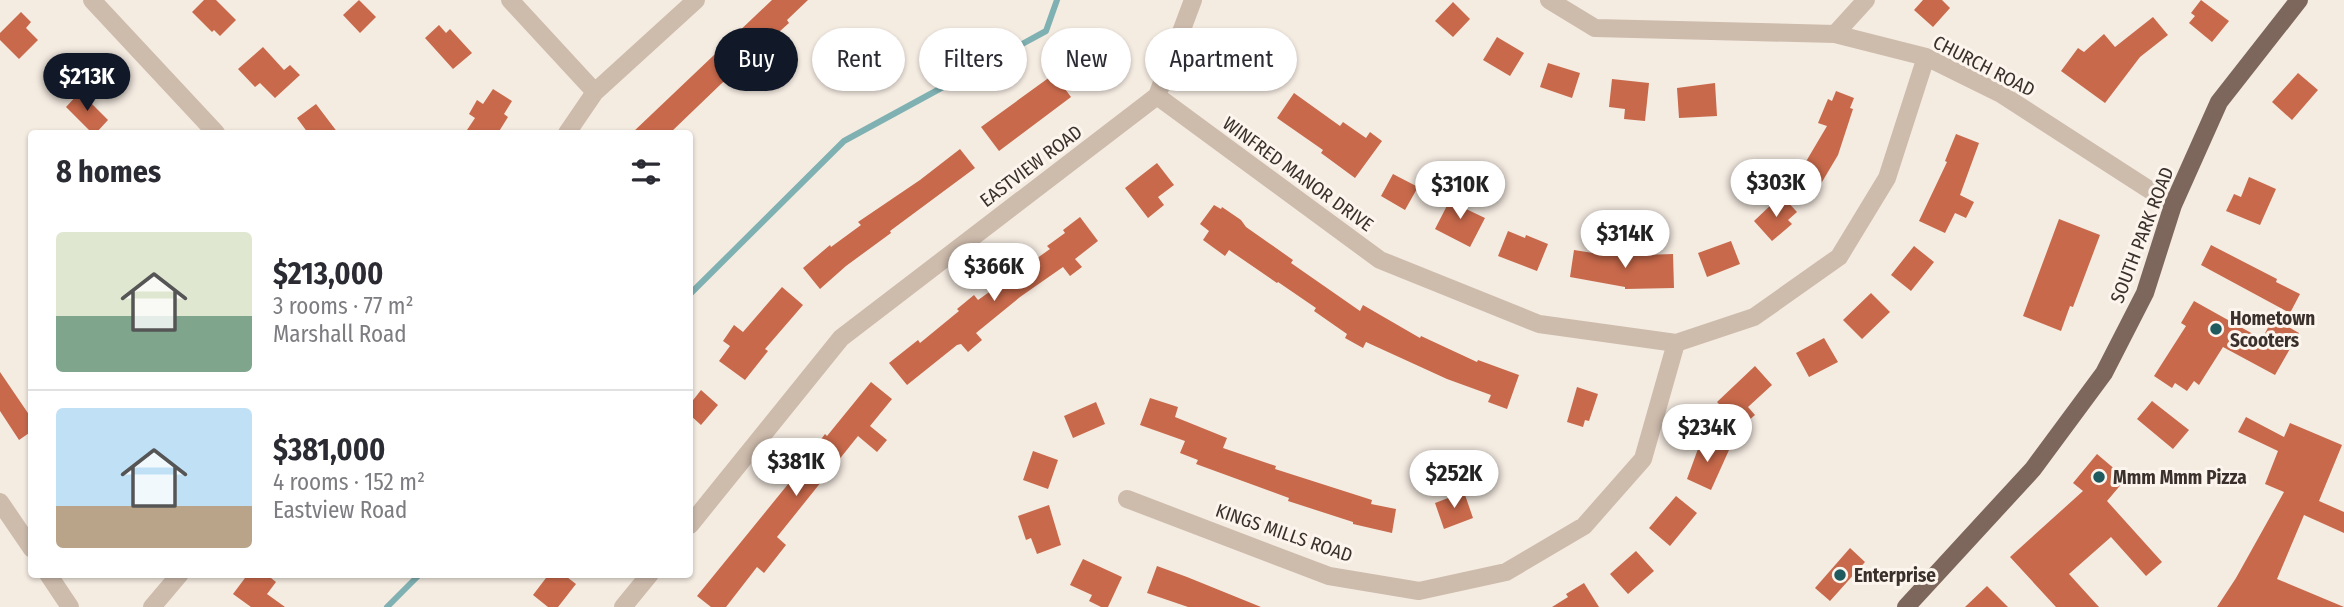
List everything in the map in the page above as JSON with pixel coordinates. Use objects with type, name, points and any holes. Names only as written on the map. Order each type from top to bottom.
[{"type":"main road","name":"SOUTH PARK ROAD","points":[[1906,607],[2033,469],[2104,373],[2145,293],[2173,205],[2219,102],[2299,0]]},
{"type":"street","points":[[92,0],[213,130]]},
{"type":"street","points":[[510,0],[595,92]]},
{"type":"street","points":[[569,130],[595,92],[696,0]]},
{"type":"street","points":[[1157,96],[1194,0]]},
{"type":"street","name":"CHURCH ROAD","points":[[1549,0],[1595,28],[1835,34],[1926,57],[2001,94],[2173,205]]},
{"type":"street","points":[[1835,34],[1866,0]]},
{"type":"street","name":"WINFRED MANOR DRIVE","points":[[1157,96],[1380,260],[1539,324],[1676,344],[1754,317],[1839,257],[1887,178],[1926,57]]},
{"type":"street","name":"EASTVIEW ROAD","points":[[693,521],[841,338],[1157,96]]},
{"type":"street","name":"KINGS MILLS ROAD","points":[[1127,499],[1329,576],[1419,591],[1506,572],[1584,526],[1643,459],[1676,344]]},
{"type":"street","points":[[0,502],[28,543]]},
{"type":"street","points":[[51,578],[70,607]]},
{"type":"street","points":[[152,607],[177,578]]},
{"type":"street","points":[[623,607],[647,578]]},
{"type":"building","points":[[204,0],[216,0],[236,20],[220,36],[214,30],[212,32],[192,12]]},
{"type":"building","points":[[359,0],[376,17],[360,33],[343,15]]},
{"type":"building","points":[[772,0],[808,0],[787,20],[789,23],[783,28],[743,28]]},
{"type":"building","points":[[1923,0],[1942,0],[1950,8],[1933,27],[1914,10]]},
{"type":"building","points":[[2201,0],[2229,21],[2212,42],[2189,23],[2195,16],[2191,13]]},
{"type":"building","points":[[1453,2],[1470,19],[1453,37],[1435,21]]},
{"type":"building","points":[[21,12],[31,22],[26,28],[38,40],[19,59],[0,40],[0,33]]},
{"type":"building","points":[[2153,17],[2168,35],[2140,57],[2105,103],[2061,71],[2078,48],[2084,52],[2104,34],[2115,47]]},
{"type":"building","points":[[439,25],[446,33],[450,29],[472,53],[453,69],[425,38]]},
{"type":"building","points":[[1497,37],[1524,53],[1510,76],[1483,60]]},
{"type":"building","points":[[263,47],[284,70],[290,65],[300,75],[275,98],[260,83],[255,87],[238,69]]},
{"type":"building","points":[[714,55],[714,91],[673,130],[635,130]]},
{"type":"building","points":[[1548,63],[1580,73],[1572,98],[1540,87]]},
{"type":"building","points":[[2298,73],[2318,90],[2292,120],[2272,102]]},
{"type":"building","points":[[1612,79],[1649,83],[1645,121],[1624,119],[1625,109],[1609,107]]},
{"type":"building","points":[[1041,83],[1041,91],[1067,91],[1071,97],[999,151],[981,127]]},
{"type":"building","points":[[1715,83],[1717,116],[1679,118],[1677,88]]},
{"type":"building","points":[[493,89],[512,101],[504,114],[508,117],[500,130],[467,130],[475,118],[469,114],[477,100],[483,104]]},
{"type":"building","points":[[1836,91],[1854,98],[1850,108],[1853,109],[1838,155],[1819,187],[1798,175],[1827,126],[1818,123],[1828,99],[1832,101]]},
{"type":"building","points":[[80,92],[108,120],[99,130],[89,130],[66,107]]},
{"type":"building","points":[[1294,93],[1340,126],[1343,122],[1366,138],[1370,132],[1382,141],[1355,178],[1321,153],[1323,150],[1277,118]]},
{"type":"building","points":[[316,104],[336,130],[306,130],[297,118]]},
{"type":"building","points":[[1956,134],[1979,143],[1960,195],[1974,202],[1966,218],[1955,213],[1945,233],[1919,221],[1947,162],[1945,161]]},
{"type":"building","points":[[960,149],[975,168],[890,231],[891,233],[820,289],[803,268],[830,245],[831,247],[861,225],[858,222]]},
{"type":"building","points":[[1157,163],[1174,185],[1158,197],[1164,205],[1148,218],[1125,188]]},
{"type":"building","points":[[1393,174],[1418,187],[1405,210],[1381,196]]},
{"type":"building","points":[[2249,177],[2276,189],[2260,225],[2226,211],[2234,194],[2241,197]]},
{"type":"building","points":[[1454,192],[1468,199],[1464,208],[1485,218],[1470,247],[1435,229]]},
{"type":"building","points":[[1785,199],[1797,212],[1788,220],[1792,224],[1772,241],[1754,221],[1773,203],[1777,207]]},
{"type":"building","points":[[1214,205],[1221,209],[1222,207],[1241,220],[1246,227],[1293,260],[1291,263],[1360,311],[1363,305],[1420,338],[1421,336],[1477,362],[1478,360],[1519,375],[1507,409],[1488,402],[1491,395],[1447,379],[1366,342],[1363,348],[1345,338],[1347,334],[1314,311],[1316,308],[1278,282],[1229,250],[1225,256],[1203,240],[1209,231],[1200,224]]},
{"type":"building","points":[[1080,217],[1098,241],[1075,259],[1082,267],[1070,276],[1063,267],[976,333],[982,340],[968,352],[961,344],[957,345],[907,385],[889,363],[918,340],[920,343],[974,295],[978,300],[1050,249],[1047,246],[1065,233],[1063,230]]},
{"type":"building","points":[[2059,219],[2100,235],[2061,331],[2023,316]]},
{"type":"building","points":[[1508,231],[1548,244],[1537,271],[1498,256]]},
{"type":"building","points":[[1731,241],[1740,264],[1707,277],[1698,253]]},
{"type":"building","points":[[2211,245],[2300,294],[2290,313],[2201,265]]},
{"type":"building","points":[[1914,246],[1934,262],[1911,291],[1891,275]]},
{"type":"building","points":[[1574,250],[1612,256],[1673,254],[1674,288],[1625,289],[1570,277]]},
{"type":"building","points":[[782,287],[803,305],[765,349],[768,351],[745,380],[719,361],[730,346],[723,341],[734,325],[743,332]]},
{"type":"building","points":[[1871,293],[1890,312],[1862,339],[1843,320]]},
{"type":"building","points":[[2194,301],[2262,339],[2273,318],[2299,333],[2275,375],[2223,347],[2199,385],[2194,381],[2187,391],[2175,383],[2172,388],[2154,376],[2186,326],[2181,323]]},
{"type":"building","points":[[1824,338],[1838,362],[1809,377],[1796,353]]},
{"type":"building","points":[[1755,366],[1772,385],[1748,407],[1755,415],[1741,427],[1717,402]]},
{"type":"building","points":[[0,372],[28,413],[28,434],[19,440],[0,411]]},
{"type":"building","points":[[871,382],[892,399],[870,426],[887,440],[877,452],[858,436],[777,537],[786,545],[764,573],[757,567],[726,607],[711,607],[697,596],[802,467],[825,434],[827,436]]},
{"type":"building","points":[[1577,387],[1598,394],[1589,421],[1585,420],[1583,427],[1567,422]]},
{"type":"building","points":[[701,390],[718,405],[701,425],[693,418],[693,400]]},
{"type":"building","points":[[1150,398],[1178,407],[1175,417],[1227,438],[1223,448],[1276,466],[1275,469],[1372,500],[1371,504],[1396,509],[1392,533],[1353,524],[1196,464],[1198,460],[1180,453],[1185,441],[1140,425]]},
{"type":"building","points":[[2152,401],[2189,430],[2173,449],[2137,419]]},
{"type":"building","points":[[1096,402],[1105,424],[1073,438],[1064,416]]},
{"type":"building","points":[[2246,417],[2284,437],[2290,423],[2342,445],[2319,501],[2344,512],[2344,533],[2304,515],[2277,579],[2344,607],[2217,607],[2284,492],[2265,484],[2278,451],[2238,432]]},
{"type":"building","points":[[1702,438],[1729,450],[1711,490],[1687,479]]},
{"type":"building","points":[[1033,451],[1058,460],[1048,489],[1023,480]]},
{"type":"building","points":[[2097,454],[2117,471],[2115,473],[2124,481],[2107,501],[2162,562],[2146,576],[2111,537],[2069,574],[2099,607],[2056,607],[2010,557],[2083,491],[2073,483]]},
{"type":"building","points":[[1464,492],[1473,518],[1444,529],[1435,503]]},
{"type":"building","points":[[1676,496],[1697,513],[1670,546],[1649,528]]},
{"type":"building","points":[[1049,505],[1061,545],[1037,554],[1031,538],[1026,540],[1018,516]]},
{"type":"building","name":"Enterprise","points":[[1850,548],[1865,562],[1830,601],[1815,588]]},
{"type":"building","points":[[1636,551],[1654,571],[1628,594],[1610,574]]},
{"type":"building","points":[[1083,559],[1122,577],[1108,607],[1101,607],[1089,601],[1092,595],[1070,585]]},
{"type":"building","points":[[1157,566],[1261,607],[1188,607],[1147,593]]},
{"type":"building","points":[[245,578],[271,578],[276,582],[267,594],[285,607],[251,607],[233,594]]},
{"type":"building","points":[[546,578],[568,578],[576,584],[558,607],[548,607],[533,595]]},
{"type":"building","points":[[1584,583],[1599,607],[1552,607],[1568,597],[1566,594]]},
{"type":"building","points":[[1987,586],[2008,607],[1965,607]]},
{"type":"waterway","points":[[693,291],[844,141],[1046,31],[1057,0]]},
{"type":"waterway","points":[[387,607],[416,578]]},
{"type":"place","name":"Hometown Scooters","points":[[2216,329]]},
{"type":"place","name":"Mmm Mmm Pizza","points":[[2099,477]]},
{"type":"place","name":"Enterprise","points":[[1840,575]]}]
